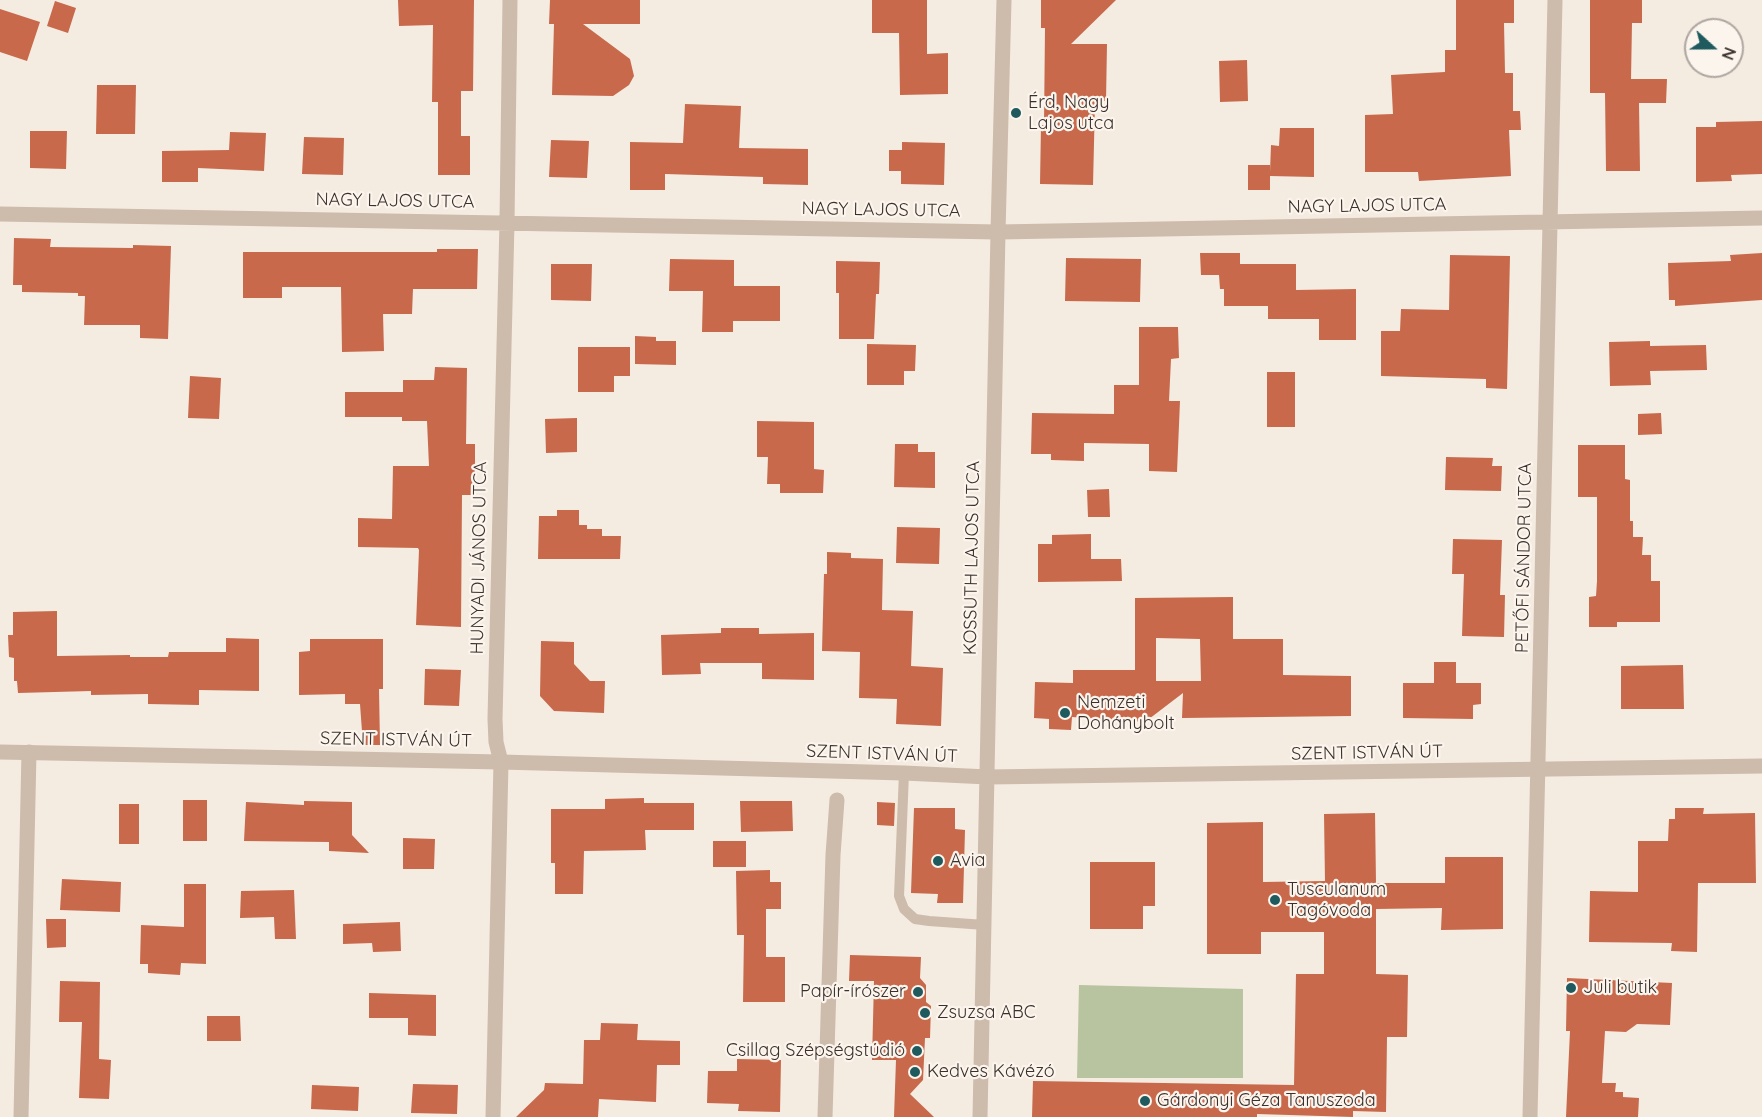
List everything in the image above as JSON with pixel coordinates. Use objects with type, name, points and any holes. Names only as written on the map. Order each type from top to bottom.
[{"type":"street","name":"HUNYADI JÁNOS UTCA","points":[[493,1117],[501,762],[496,742],[495,719],[510,0]]},
{"type":"street","name":"KOSSUTH LAJOS UTCA","points":[[980,1117],[1004,0]]},
{"type":"street","name":"PETŐFI SÁNDOR UTCA","points":[[1530,1117],[1555,0]]},
{"type":"street","name":"NAGY LAJOS UTCA","points":[[0,214],[998,232],[1762,218]]},
{"type":"street","name":"SZENT ISTVÁN ÚT","points":[[0,752],[501,762],[988,777],[1762,766]]},
{"type":"street","points":[[21,1117],[29,752]]},
{"type":"street","points":[[825,1117],[833,855],[837,800]]},
{"type":"lane","points":[[904,773],[899,896],[904,909],[915,919],[985,925]]},
{"type":"green space","points":[[1079,985],[1243,989],[1243,1078],[1077,1078]]},
{"type":"building","points":[[398,0],[474,0],[473,91],[461,91],[461,136],[470,136],[470,175],[438,175],[438,102],[432,102],[433,25],[399,26]]},
{"type":"building","points":[[550,0],[640,0],[640,24],[583,24],[630,59],[634,76],[629,85],[613,96],[552,95],[554,24],[549,24]]},
{"type":"building","points":[[872,0],[927,0],[927,54],[948,53],[948,94],[900,95],[899,33],[872,33]]},
{"type":"building","points":[[1041,0],[1116,0],[1071,44],[1107,44],[1106,101],[1095,101],[1093,185],[1040,184],[1041,125],[1044,125],[1045,28],[1041,28]]},
{"type":"building","points":[[1456,0],[1514,0],[1514,23],[1504,23],[1505,73],[1513,73],[1513,111],[1520,111],[1521,130],[1509,130],[1511,176],[1419,181],[1418,172],[1365,172],[1365,115],[1393,114],[1391,75],[1445,72],[1445,50],[1456,50]]},
{"type":"building","points":[[1590,0],[1642,0],[1642,23],[1632,23],[1631,79],[1667,79],[1666,103],[1639,103],[1640,171],[1606,171],[1605,93],[1590,93]]},
{"type":"building","points":[[55,1],[76,8],[68,33],[47,26]]},
{"type":"building","points":[[0,9],[40,22],[27,61],[0,52]]},
{"type":"building","points":[[1247,60],[1248,101],[1220,102],[1219,61]]},
{"type":"building","points":[[97,85],[136,85],[135,134],[96,134]]},
{"type":"building","points":[[685,104],[741,106],[739,148],[808,149],[808,185],[763,184],[763,177],[665,174],[665,190],[630,190],[630,142],[683,143]]},
{"type":"building","points":[[1762,121],[1762,174],[1731,175],[1732,181],[1696,182],[1696,127],[1716,127],[1716,122]]},
{"type":"building","points":[[1280,128],[1314,128],[1314,177],[1270,176],[1270,190],[1248,190],[1248,165],[1270,165],[1270,172],[1271,145],[1279,146]]},
{"type":"building","points":[[30,131],[67,131],[66,169],[30,168]]},
{"type":"building","points":[[230,132],[266,133],[264,171],[198,168],[198,182],[162,182],[162,151],[229,150]]},
{"type":"building","points":[[304,137],[344,138],[343,175],[302,174]]},
{"type":"building","points":[[551,140],[589,141],[587,178],[549,177]]},
{"type":"building","points":[[902,142],[945,143],[944,185],[901,184],[901,171],[889,171],[889,150],[902,150]]},
{"type":"building","points":[[14,238],[51,239],[50,247],[171,246],[168,339],[140,338],[140,325],[84,325],[85,296],[78,296],[78,293],[22,292],[22,285],[13,285]]},
{"type":"building","points":[[437,249],[478,249],[477,289],[413,289],[412,314],[383,314],[384,351],[342,352],[341,287],[282,287],[282,298],[243,298],[243,252],[437,252]]},
{"type":"building","points":[[1200,253],[1240,253],[1240,264],[1296,264],[1296,290],[1356,289],[1356,340],[1319,340],[1319,319],[1268,319],[1268,306],[1224,306],[1224,289],[1220,289],[1219,275],[1201,275]]},
{"type":"building","points":[[1762,253],[1762,300],[1675,306],[1675,300],[1669,300],[1668,263],[1731,261],[1730,255]]},
{"type":"building","points":[[1450,255],[1510,256],[1507,389],[1486,388],[1486,379],[1381,376],[1381,331],[1400,331],[1401,309],[1449,310]]},
{"type":"building","points":[[1066,258],[1141,259],[1140,302],[1065,301]]},
{"type":"building","points":[[670,259],[734,260],[734,286],[780,286],[780,321],[733,321],[733,332],[702,332],[703,291],[669,291]]},
{"type":"building","points":[[836,261],[880,262],[874,339],[839,339]]},
{"type":"building","points":[[551,264],[592,264],[591,301],[551,300]]},
{"type":"building","points":[[1139,327],[1178,327],[1179,358],[1171,359],[1169,401],[1180,401],[1177,472],[1149,471],[1149,444],[1084,443],[1084,461],[1051,460],[1051,454],[1031,454],[1032,413],[1114,414],[1114,385],[1139,385]]},
{"type":"building","points":[[635,336],[656,337],[656,341],[676,341],[676,365],[635,364]]},
{"type":"building","points":[[1650,341],[1650,346],[1706,345],[1707,370],[1650,371],[1651,385],[1610,386],[1609,342]]},
{"type":"building","points":[[867,344],[916,345],[915,371],[904,371],[904,385],[867,385]]},
{"type":"building","points":[[578,347],[630,347],[630,376],[614,376],[614,392],[578,392]]},
{"type":"building","points":[[435,367],[467,368],[466,444],[475,444],[475,484],[471,484],[471,495],[462,495],[461,627],[416,625],[418,548],[358,547],[358,518],[392,519],[393,466],[429,466],[427,421],[402,421],[402,417],[345,417],[345,392],[403,392],[403,380],[434,380]]},
{"type":"building","points":[[1267,372],[1295,372],[1295,427],[1267,427]]},
{"type":"building","points":[[190,376],[221,378],[219,419],[188,418]]},
{"type":"building","points":[[1661,413],[1662,434],[1638,435],[1638,414]]},
{"type":"building","points":[[577,418],[577,452],[546,453],[545,419]]},
{"type":"building","points":[[757,421],[814,422],[814,469],[824,470],[823,493],[780,493],[780,484],[767,484],[768,457],[757,457]]},
{"type":"building","points":[[895,444],[918,444],[918,452],[935,452],[935,488],[894,487]]},
{"type":"building","points":[[1578,445],[1625,445],[1625,479],[1630,480],[1630,521],[1633,521],[1633,537],[1643,537],[1642,555],[1651,555],[1651,581],[1660,581],[1660,622],[1617,622],[1617,627],[1589,627],[1589,597],[1596,596],[1597,581],[1597,497],[1578,497]]},
{"type":"building","points":[[1446,457],[1493,458],[1492,466],[1502,466],[1501,491],[1445,490]]},
{"type":"building","points":[[1109,489],[1110,517],[1088,517],[1087,490]]},
{"type":"building","points":[[557,510],[579,510],[579,525],[587,525],[587,529],[602,529],[602,536],[621,536],[620,559],[538,559],[539,516],[557,516]]},
{"type":"building","points":[[897,527],[940,528],[939,564],[896,563]]},
{"type":"building","points":[[1091,534],[1091,559],[1121,559],[1122,581],[1038,582],[1038,544],[1052,544],[1052,535]]},
{"type":"building","points":[[1453,539],[1502,540],[1500,595],[1505,595],[1504,637],[1462,636],[1464,574],[1452,574]]},
{"type":"building","points":[[827,552],[851,553],[851,558],[883,559],[882,610],[913,611],[911,666],[943,668],[941,726],[896,724],[897,699],[859,698],[860,652],[822,651],[824,574],[827,574]]},
{"type":"building","points":[[1233,597],[1233,639],[1283,639],[1283,675],[1351,676],[1351,716],[1182,718],[1183,693],[1145,722],[1072,717],[1071,730],[1049,729],[1049,719],[1034,718],[1035,682],[1073,683],[1073,670],[1135,670],[1135,598]],"holes":[[[1156,638],[1200,639],[1201,681],[1156,681]]]},
{"type":"building","points":[[57,611],[57,656],[168,657],[169,652],[226,652],[226,638],[259,639],[259,691],[199,690],[199,705],[148,704],[148,694],[91,695],[91,691],[18,693],[17,681],[14,681],[14,658],[9,657],[8,635],[13,635],[13,612]]},
{"type":"building","points":[[721,628],[759,628],[759,634],[814,633],[814,680],[762,679],[762,663],[700,663],[701,674],[662,675],[661,635],[721,633]]},
{"type":"building","points":[[310,639],[383,639],[383,689],[379,689],[380,745],[363,745],[360,704],[345,704],[345,694],[299,695],[299,652],[310,651]]},
{"type":"building","points":[[541,641],[574,642],[574,664],[590,681],[605,681],[604,713],[554,711],[540,696]]},
{"type":"building","points":[[1434,662],[1456,662],[1456,683],[1481,683],[1481,704],[1473,705],[1473,719],[1403,718],[1403,683],[1434,683]]},
{"type":"building","points":[[1683,665],[1684,709],[1621,709],[1621,666]]},
{"type":"building","points":[[425,669],[461,670],[459,706],[424,705]]},
{"type":"building","points":[[644,798],[644,803],[694,803],[694,830],[645,830],[646,850],[584,851],[583,894],[555,894],[555,863],[551,863],[551,809],[605,809],[605,799]]},
{"type":"building","points":[[183,800],[207,800],[207,841],[183,841]]},
{"type":"building","points":[[304,801],[352,802],[352,835],[369,853],[329,851],[329,842],[244,841],[246,802],[304,805]]},
{"type":"building","points":[[740,801],[792,801],[793,831],[741,832]]},
{"type":"building","points":[[877,802],[895,803],[894,826],[877,825]]},
{"type":"building","points":[[119,804],[139,804],[139,844],[119,844]]},
{"type":"building","name":"Avia","points":[[914,808],[955,808],[955,829],[965,830],[963,903],[937,903],[938,894],[911,893]]},
{"type":"building","points":[[1675,808],[1704,808],[1703,814],[1755,813],[1756,883],[1698,883],[1697,952],[1671,951],[1672,943],[1589,942],[1590,891],[1638,892],[1638,841],[1668,841],[1669,819],[1675,819]]},
{"type":"building","points":[[1375,813],[1376,883],[1445,883],[1445,857],[1503,857],[1503,929],[1441,930],[1442,908],[1376,909],[1376,974],[1408,975],[1407,1037],[1387,1037],[1386,1112],[1353,1111],[1353,1117],[1257,1114],[1257,1117],[1032,1117],[1033,1081],[1294,1085],[1296,974],[1324,974],[1324,932],[1261,932],[1261,954],[1207,954],[1207,823],[1263,822],[1263,882],[1325,881],[1324,814]]},
{"type":"building","points":[[403,838],[435,839],[434,869],[403,869]]},
{"type":"building","points":[[713,841],[746,841],[746,867],[713,867]]},
{"type":"building","points":[[1090,862],[1155,862],[1155,906],[1143,906],[1143,929],[1090,929]]},
{"type":"building","points":[[770,870],[770,882],[781,882],[781,909],[766,909],[766,957],[785,957],[785,1002],[743,1002],[744,935],[737,935],[736,871]]},
{"type":"building","points":[[62,879],[121,882],[120,912],[60,910]]},
{"type":"building","points":[[184,884],[206,884],[206,964],[181,963],[180,975],[148,973],[148,964],[140,964],[141,925],[184,927]]},
{"type":"building","points":[[294,890],[296,939],[275,939],[274,917],[240,918],[241,891]]},
{"type":"building","points":[[46,919],[66,919],[66,947],[47,948]]},
{"type":"building","points":[[400,922],[401,951],[373,952],[372,943],[343,944],[343,924]]},
{"type":"building","points":[[850,955],[921,957],[920,978],[926,985],[926,1002],[931,1006],[930,1038],[925,1038],[923,1080],[910,1094],[934,1117],[894,1117],[896,1060],[872,1060],[874,981],[849,981]]},
{"type":"building","points":[[1567,978],[1672,983],[1670,1025],[1637,1024],[1626,1032],[1605,1031],[1602,1083],[1616,1083],[1615,1092],[1623,1092],[1623,1097],[1639,1098],[1638,1117],[1566,1117],[1570,1031],[1566,1031]]},
{"type":"building","points":[[60,981],[100,982],[99,1059],[111,1060],[109,1099],[79,1098],[82,1022],[59,1022]]},
{"type":"building","points":[[369,993],[436,995],[436,1036],[408,1035],[408,1018],[369,1018]]},
{"type":"building","points":[[207,1016],[240,1016],[241,1041],[207,1041]]},
{"type":"building","points":[[601,1023],[638,1024],[637,1040],[680,1041],[680,1065],[657,1065],[656,1102],[599,1099],[598,1117],[516,1117],[544,1090],[545,1083],[583,1084],[584,1040],[600,1040]]},
{"type":"building","points":[[737,1059],[781,1060],[780,1112],[738,1111],[739,1104],[707,1103],[708,1071],[737,1071]]},
{"type":"building","points":[[413,1084],[458,1085],[457,1114],[411,1113]]},
{"type":"building","points":[[312,1085],[359,1087],[358,1111],[311,1109]]},
{"type":"place","name":"Érd, Nagy Lajos utca","points":[[1016,113]]},
{"type":"place","name":"Nemzeti Dohánybolt","points":[[1065,713]]},
{"type":"place","name":"Avia","points":[[938,861]]},
{"type":"place","name":"Tusculanum Tagóvoda","points":[[1275,900]]},
{"type":"place","name":"Juli butik","points":[[1571,988]]},
{"type":"place","name":"Papír-írószer","points":[[918,992]]},
{"type":"place","name":"Zsuzsa ABC","points":[[925,1013]]},
{"type":"place","name":"Csillag Szépségstúdió","points":[[917,1051]]},
{"type":"place","name":"Kedves Kávézó","points":[[915,1072]]},
{"type":"place","name":"Gárdonyi Géza Tanuszoda","points":[[1145,1101]]}]
